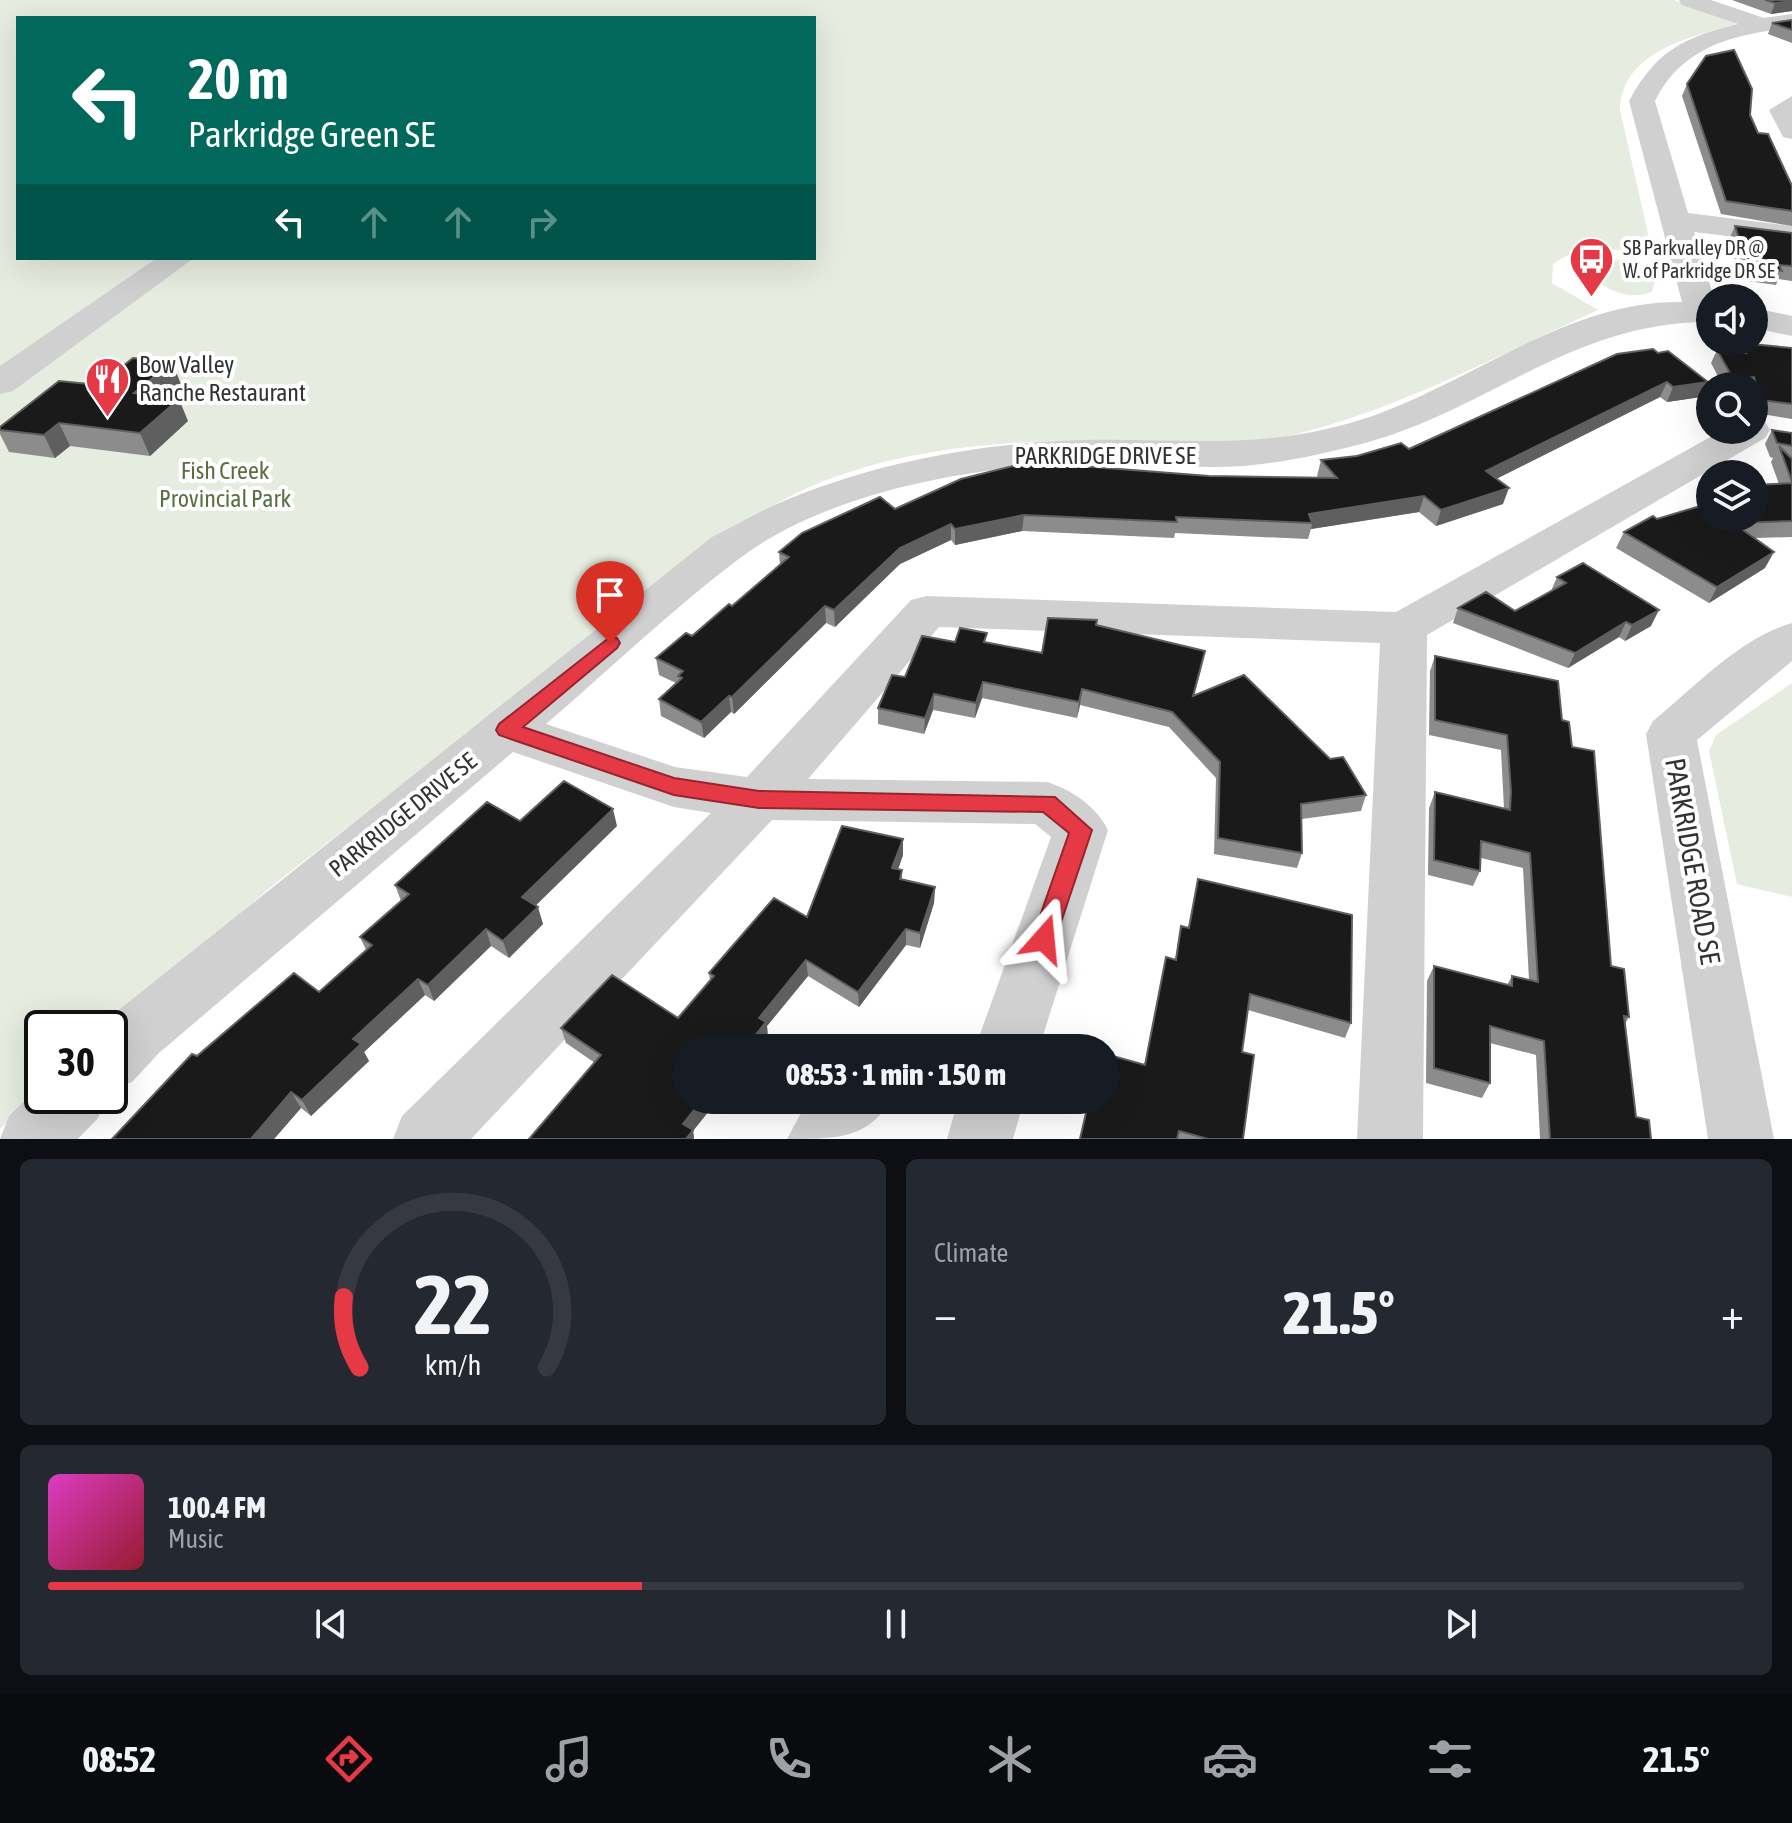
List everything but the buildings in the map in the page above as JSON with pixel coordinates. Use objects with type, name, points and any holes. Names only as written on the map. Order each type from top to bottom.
[{"type":"street","points":[[1690,0],[1760,24]]},
{"type":"street","points":[[1697,284],[1642,101],[1659,70],[1690,48],[1760,24],[1792,21]]},
{"type":"street","points":[[1792,104],[1782,110],[1792,131]]},
{"type":"street","points":[[1677,221],[1792,235]]},
{"type":"street","points":[[0,383],[175,260]]},
{"type":"street","name":"PARKRIDGE DRIVE SE","points":[[128,1042],[727,547],[801,509],[898,475],[991,457],[1098,451],[1196,456],[1282,451],[1378,427],[1594,330],[1638,317],[1696,313]]},
{"type":"street","points":[[1768,431],[1792,433]]},
{"type":"street","points":[[426,1139],[759,799],[927,611],[1404,628],[1727,444]]},
{"type":"street","points":[[1390,1139],[1404,628]]},
{"type":"street","name":"PARKRIDGE ROAD SE","points":[[1741,1139],[1671,734],[1754,664],[1792,639]]},
{"type":"street","points":[[507,730],[674,787],[759,799],[1047,803],[1081,830],[1012,1034]]},
{"type":"street","points":[[33,1139],[57,1114]]},
{"type":"street","points":[[820,1139],[840,1114]]},
{"type":"street","points":[[980,1139],[987,1114]]},
{"type":"green space","name":"Fish Creek Provincial Park","points":[[0,0],[1674,0],[1737,24],[1680,41],[1662,50],[1646,60],[1624,90],[1620,110],[1653,256],[1601,249],[1576,252],[1553,264],[1552,283],[1598,310],[1405,398],[1284,437],[1217,444],[1069,441],[998,444],[892,460],[824,481],[767,509],[713,542],[272,886],[127,1010],[24,1010],[24,1104],[0,1129]]},
{"type":"green space","points":[[1619,260],[1659,269],[1662,281],[1655,280],[1652,292],[1626,295],[1603,285],[1591,273],[1602,262]]},
{"type":"green space","points":[[1792,683],[1792,897],[1737,884],[1709,751],[1716,735]]},
{"type":"place","name":"SB Parkvalley DR @ W. of Parkridge DR SE","points":[[1592,298]]},
{"type":"place","name":"Bow Valley Ranche Restaurant","points":[[108,418]]},
{"type":"route","points":[[610,643],[507,730],[674,787],[759,799],[1047,803],[1081,830],[1044,939]]}]
